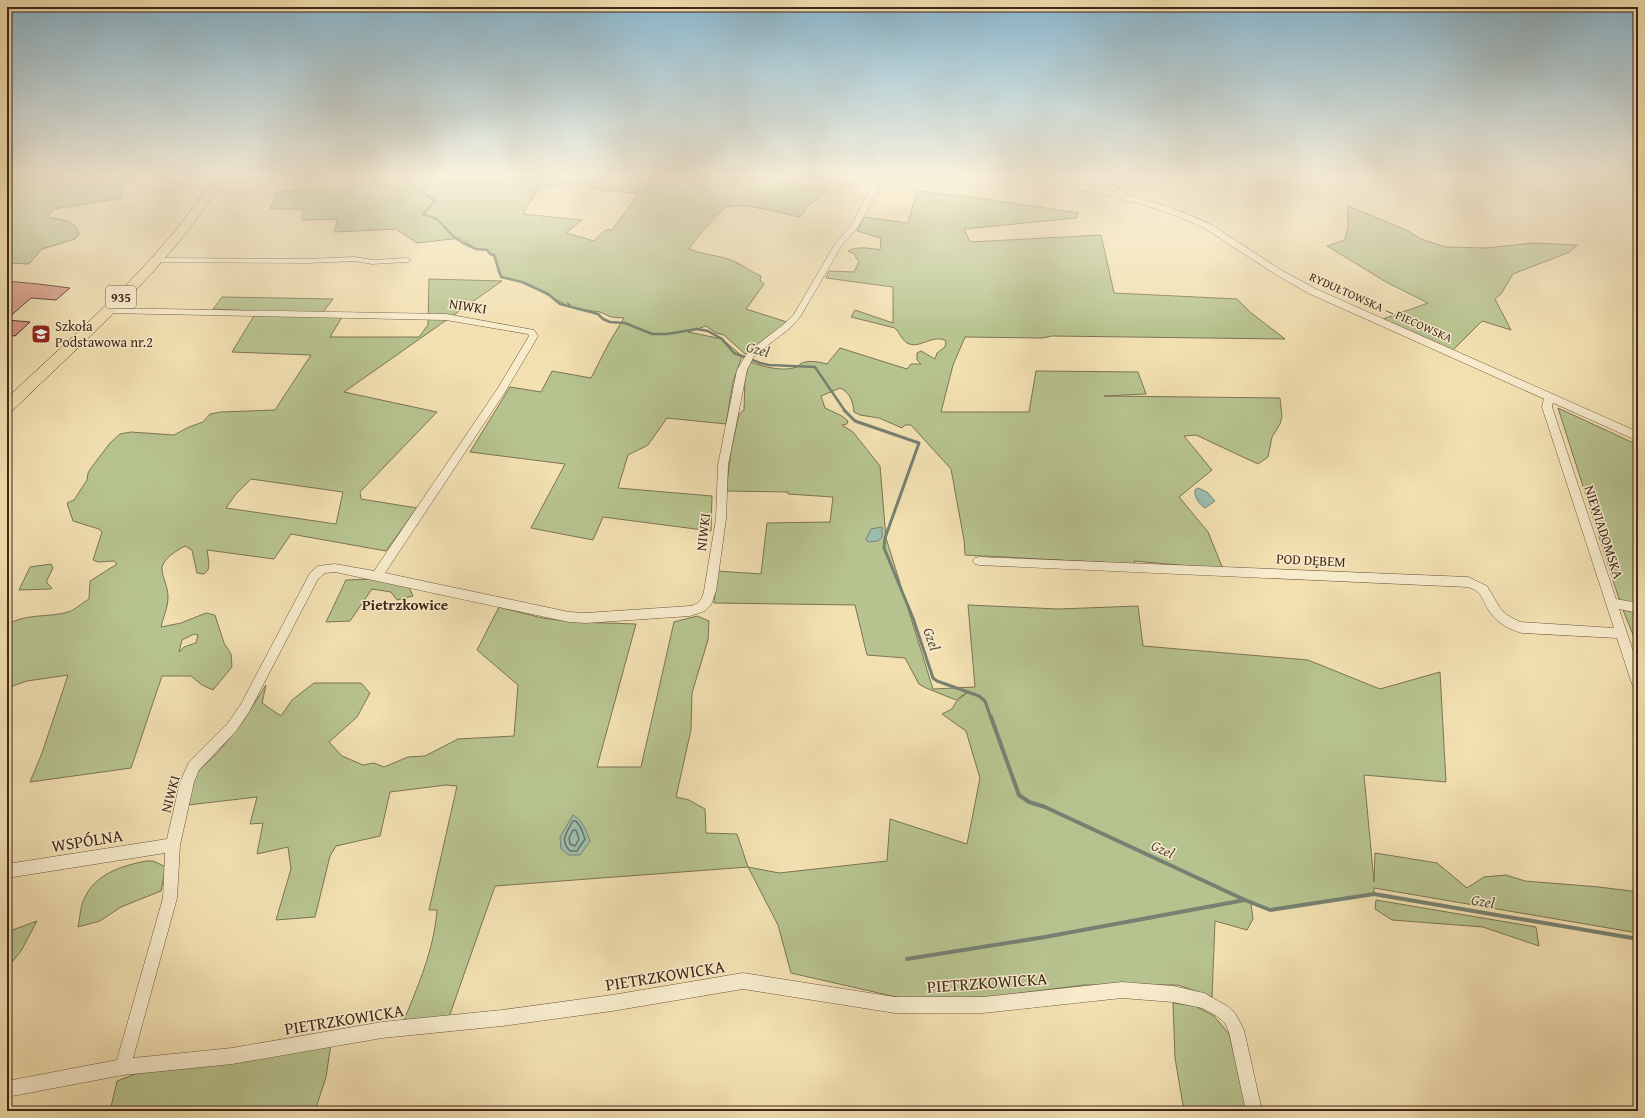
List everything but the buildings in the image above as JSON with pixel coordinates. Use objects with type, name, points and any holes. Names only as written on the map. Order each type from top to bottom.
[{"type":"main road","name":"935","points":[[7,407],[108,310],[157,260],[184,228]]},
{"type":"street","name":"NIWKI","points":[[123,1067],[170,898],[173,845],[186,782],[194,766],[232,727],[245,708],[314,576],[322,569],[334,568],[569,617],[605,618],[640,616],[690,611],[701,608],[707,602],[710,591],[721,519],[723,465],[742,370],[748,357],[787,326],[797,315],[839,244],[852,228]]},
{"type":"street","name":"RYDUŁTOWSKA — PIECOWSKA","points":[[1211,228],[1268,266],[1304,286],[1638,437]]},
{"type":"street","points":[[157,260],[308,261],[355,259],[372,262],[407,260]]},
{"type":"street","name":"NIWKI","points":[[108,310],[446,317],[531,332],[534,336],[502,390],[377,576]]},
{"type":"street","name":"NIEWIADOMSKA","points":[[1549,398],[1547,407],[1637,679]]},
{"type":"street","name":"POD DĘBEM","points":[[979,561],[1468,582],[1477,585],[1485,591],[1490,603],[1502,618],[1510,624],[1522,628],[1621,633]]},
{"type":"street","points":[[1611,603],[1638,608]]},
{"type":"street","name":"WSPÓLNA","points":[[7,871],[173,845]]},
{"type":"street","name":"PIETRZKOWICKA","points":[[7,1089],[123,1067],[232,1056],[382,1030],[556,1011],[742,981],[896,1005],[983,1005],[1122,990],[1180,996],[1204,1001],[1222,1011],[1230,1018],[1236,1030],[1254,1111]]},
{"type":"green space","points":[[7,228],[78,229],[79,234],[75,239],[42,249],[29,264],[7,263]]},
{"type":"green space","points":[[335,228],[572,228],[566,233],[594,241],[605,230],[612,230],[613,228],[705,228],[689,249],[733,261],[761,276],[760,280],[764,284],[746,309],[787,322],[745,354],[724,335],[716,333],[706,326],[688,332],[722,339],[742,356],[733,382],[726,424],[667,418],[648,445],[628,455],[618,488],[712,496],[711,531],[603,517],[593,540],[531,528],[565,464],[470,452],[510,387],[541,392],[552,371],[591,378],[624,318],[611,317],[600,312],[573,308],[567,302],[570,307],[529,285],[505,278],[498,272],[496,258],[494,255],[490,254],[487,250],[476,249],[460,238],[417,243],[396,229],[334,232]]},
{"type":"green space","points":[[858,228],[972,228],[964,229],[970,242],[1101,235],[1114,293],[1237,299],[1250,312],[1285,339],[1052,336],[1042,338],[965,337],[953,365],[941,412],[1029,412],[1036,371],[1138,372],[1146,394],[1104,396],[1280,398],[1282,417],[1280,424],[1272,437],[1268,457],[1258,464],[1196,435],[1184,436],[1212,470],[1179,497],[1208,532],[1223,569],[1134,561],[1135,564],[965,555],[964,540],[951,469],[911,425],[905,425],[902,428],[879,418],[860,415],[854,412],[850,398],[846,392],[840,388],[821,396],[825,408],[842,416],[848,421],[847,424],[842,425],[853,432],[880,466],[886,538],[933,689],[975,687],[968,605],[1058,609],[1138,606],[1143,646],[1308,660],[1380,689],[1440,672],[1446,782],[1364,775],[1374,882],[1375,853],[1437,863],[1467,888],[1484,877],[1506,875],[1525,881],[1638,892],[1638,933],[1374,888],[1374,894],[1270,910],[1251,903],[1253,919],[1247,930],[1215,921],[1212,997],[1178,985],[1084,985],[990,997],[905,999],[791,973],[778,925],[748,867],[779,873],[887,861],[890,819],[967,844],[980,778],[966,731],[942,714],[952,709],[956,702],[969,691],[956,700],[919,684],[905,658],[867,655],[855,605],[714,603],[718,571],[761,574],[767,523],[830,522],[833,497],[788,494],[788,492],[726,491],[731,451],[739,414],[744,410],[745,378],[750,362],[779,369],[797,367],[805,362],[827,364],[840,348],[907,369],[911,364],[921,364],[917,360],[917,353],[921,351],[935,359],[937,353],[945,347],[946,341],[941,339],[912,345],[907,343],[902,338],[895,328],[851,317],[855,310],[893,323],[893,287],[826,278],[829,271],[854,272],[859,262],[854,254],[848,251],[859,248],[880,250],[881,238],[857,231]]},
{"type":"green space","points":[[1348,228],[1402,228],[1421,239],[1446,247],[1486,248],[1533,243],[1577,245],[1570,252],[1513,274],[1501,294],[1495,299],[1511,330],[1482,321],[1453,350],[1383,319],[1428,303],[1386,282],[1327,246],[1345,240]]},
{"type":"green space","points":[[429,279],[502,281],[344,392],[437,412],[360,492],[361,499],[417,508],[386,551],[291,534],[274,559],[207,550],[209,563],[208,570],[204,574],[197,573],[192,550],[185,546],[170,555],[162,566],[168,601],[161,627],[181,623],[206,613],[215,615],[224,643],[231,654],[232,667],[213,690],[202,685],[191,676],[162,676],[131,768],[30,782],[42,753],[68,675],[27,681],[7,688],[7,625],[14,621],[29,617],[60,614],[73,610],[89,599],[90,581],[117,564],[114,561],[98,562],[93,560],[102,532],[99,529],[73,521],[67,503],[74,500],[87,480],[88,473],[91,468],[110,443],[120,434],[131,432],[174,435],[203,422],[210,414],[221,412],[275,410],[311,355],[232,352],[257,311],[213,309],[222,297],[333,299],[322,313],[342,317],[330,337],[419,337],[428,325]],"holes":[[[251,479],[343,492],[336,524],[226,508],[236,494]],[[194,634],[198,635],[196,643],[184,647],[179,652],[182,640]]]},
{"type":"green space","points":[[1558,408],[1638,445],[1638,607],[1621,605]]},
{"type":"green space","points":[[51,564],[53,568],[47,583],[52,588],[19,590],[30,567]]},
{"type":"green space","points":[[376,579],[409,587],[413,596],[397,600],[391,592],[372,589],[350,621],[326,622],[346,580]]},
{"type":"green space","points":[[499,607],[542,618],[575,622],[636,624],[597,767],[641,767],[674,622],[697,616],[709,621],[708,640],[692,693],[691,730],[676,797],[689,800],[705,809],[706,833],[737,834],[748,867],[495,886],[448,1020],[402,1025],[429,955],[437,910],[429,910],[457,786],[446,785],[390,792],[380,836],[336,846],[330,856],[315,917],[276,920],[291,869],[288,847],[257,854],[263,823],[250,824],[257,797],[188,805],[195,774],[218,752],[242,723],[266,685],[262,703],[281,716],[292,700],[314,683],[361,683],[370,693],[357,717],[329,742],[342,756],[363,765],[374,763],[384,767],[408,757],[425,756],[458,739],[514,736],[518,685],[477,650]]},
{"type":"green space","points":[[1623,610],[1638,613],[1638,647]]},
{"type":"green space","points":[[146,861],[153,861],[166,867],[161,891],[121,907],[100,921],[78,927],[83,902],[89,890],[95,883],[110,872]]},
{"type":"green space","points":[[1376,900],[1536,927],[1539,946],[1483,927],[1392,920],[1375,909]]},
{"type":"green space","points":[[37,921],[21,951],[7,968],[7,932]]},
{"type":"green space","points":[[1173,1003],[1195,1006],[1214,1016],[1229,1034],[1249,1111],[1184,1111],[1175,1058]]},
{"type":"green space","points":[[331,1044],[326,1077],[315,1111],[110,1111],[117,1081],[149,1069]]},
{"type":"green space","points":[[642,1107],[641,1111],[436,1111]]},
{"type":"water","points":[[1198,488],[1207,492],[1215,501],[1205,508],[1197,500],[1195,495],[1195,490]]},
{"type":"water","points":[[882,527],[882,537],[878,541],[868,542],[866,539],[871,529]]},
{"type":"water","points":[[573,815],[582,823],[590,841],[580,855],[569,855],[561,849],[560,837]]},
{"type":"waterway","name":"Gzel","points":[[446,228],[454,237],[463,243],[476,249],[487,250],[490,254],[494,255],[501,277],[522,282],[548,294],[560,304],[598,314],[603,319],[610,322],[625,323],[652,334],[667,334],[697,329],[708,331],[722,339],[734,353],[760,363],[769,365],[815,367],[845,411]]},
{"type":"waterway","name":"Gzel","points":[[845,411],[855,421],[919,443],[885,538],[884,548],[913,618],[933,678],[937,681],[979,696],[985,701],[991,718]]},
{"type":"waterway","name":"Gzel","points":[[991,717],[1019,795],[1029,802],[1045,807],[1245,900]]},
{"type":"waterway","name":"Gzel","points":[[1245,900],[1270,910],[1374,894],[1638,939]]},
{"type":"waterway","points":[[907,959],[1045,937],[1245,900]]},
{"type":"place","name":"Szkoła Podstawowa nr.2","points":[[41,334]]},
{"type":"district","name":"Pietrzkowice","points":[[405,604]]}]
